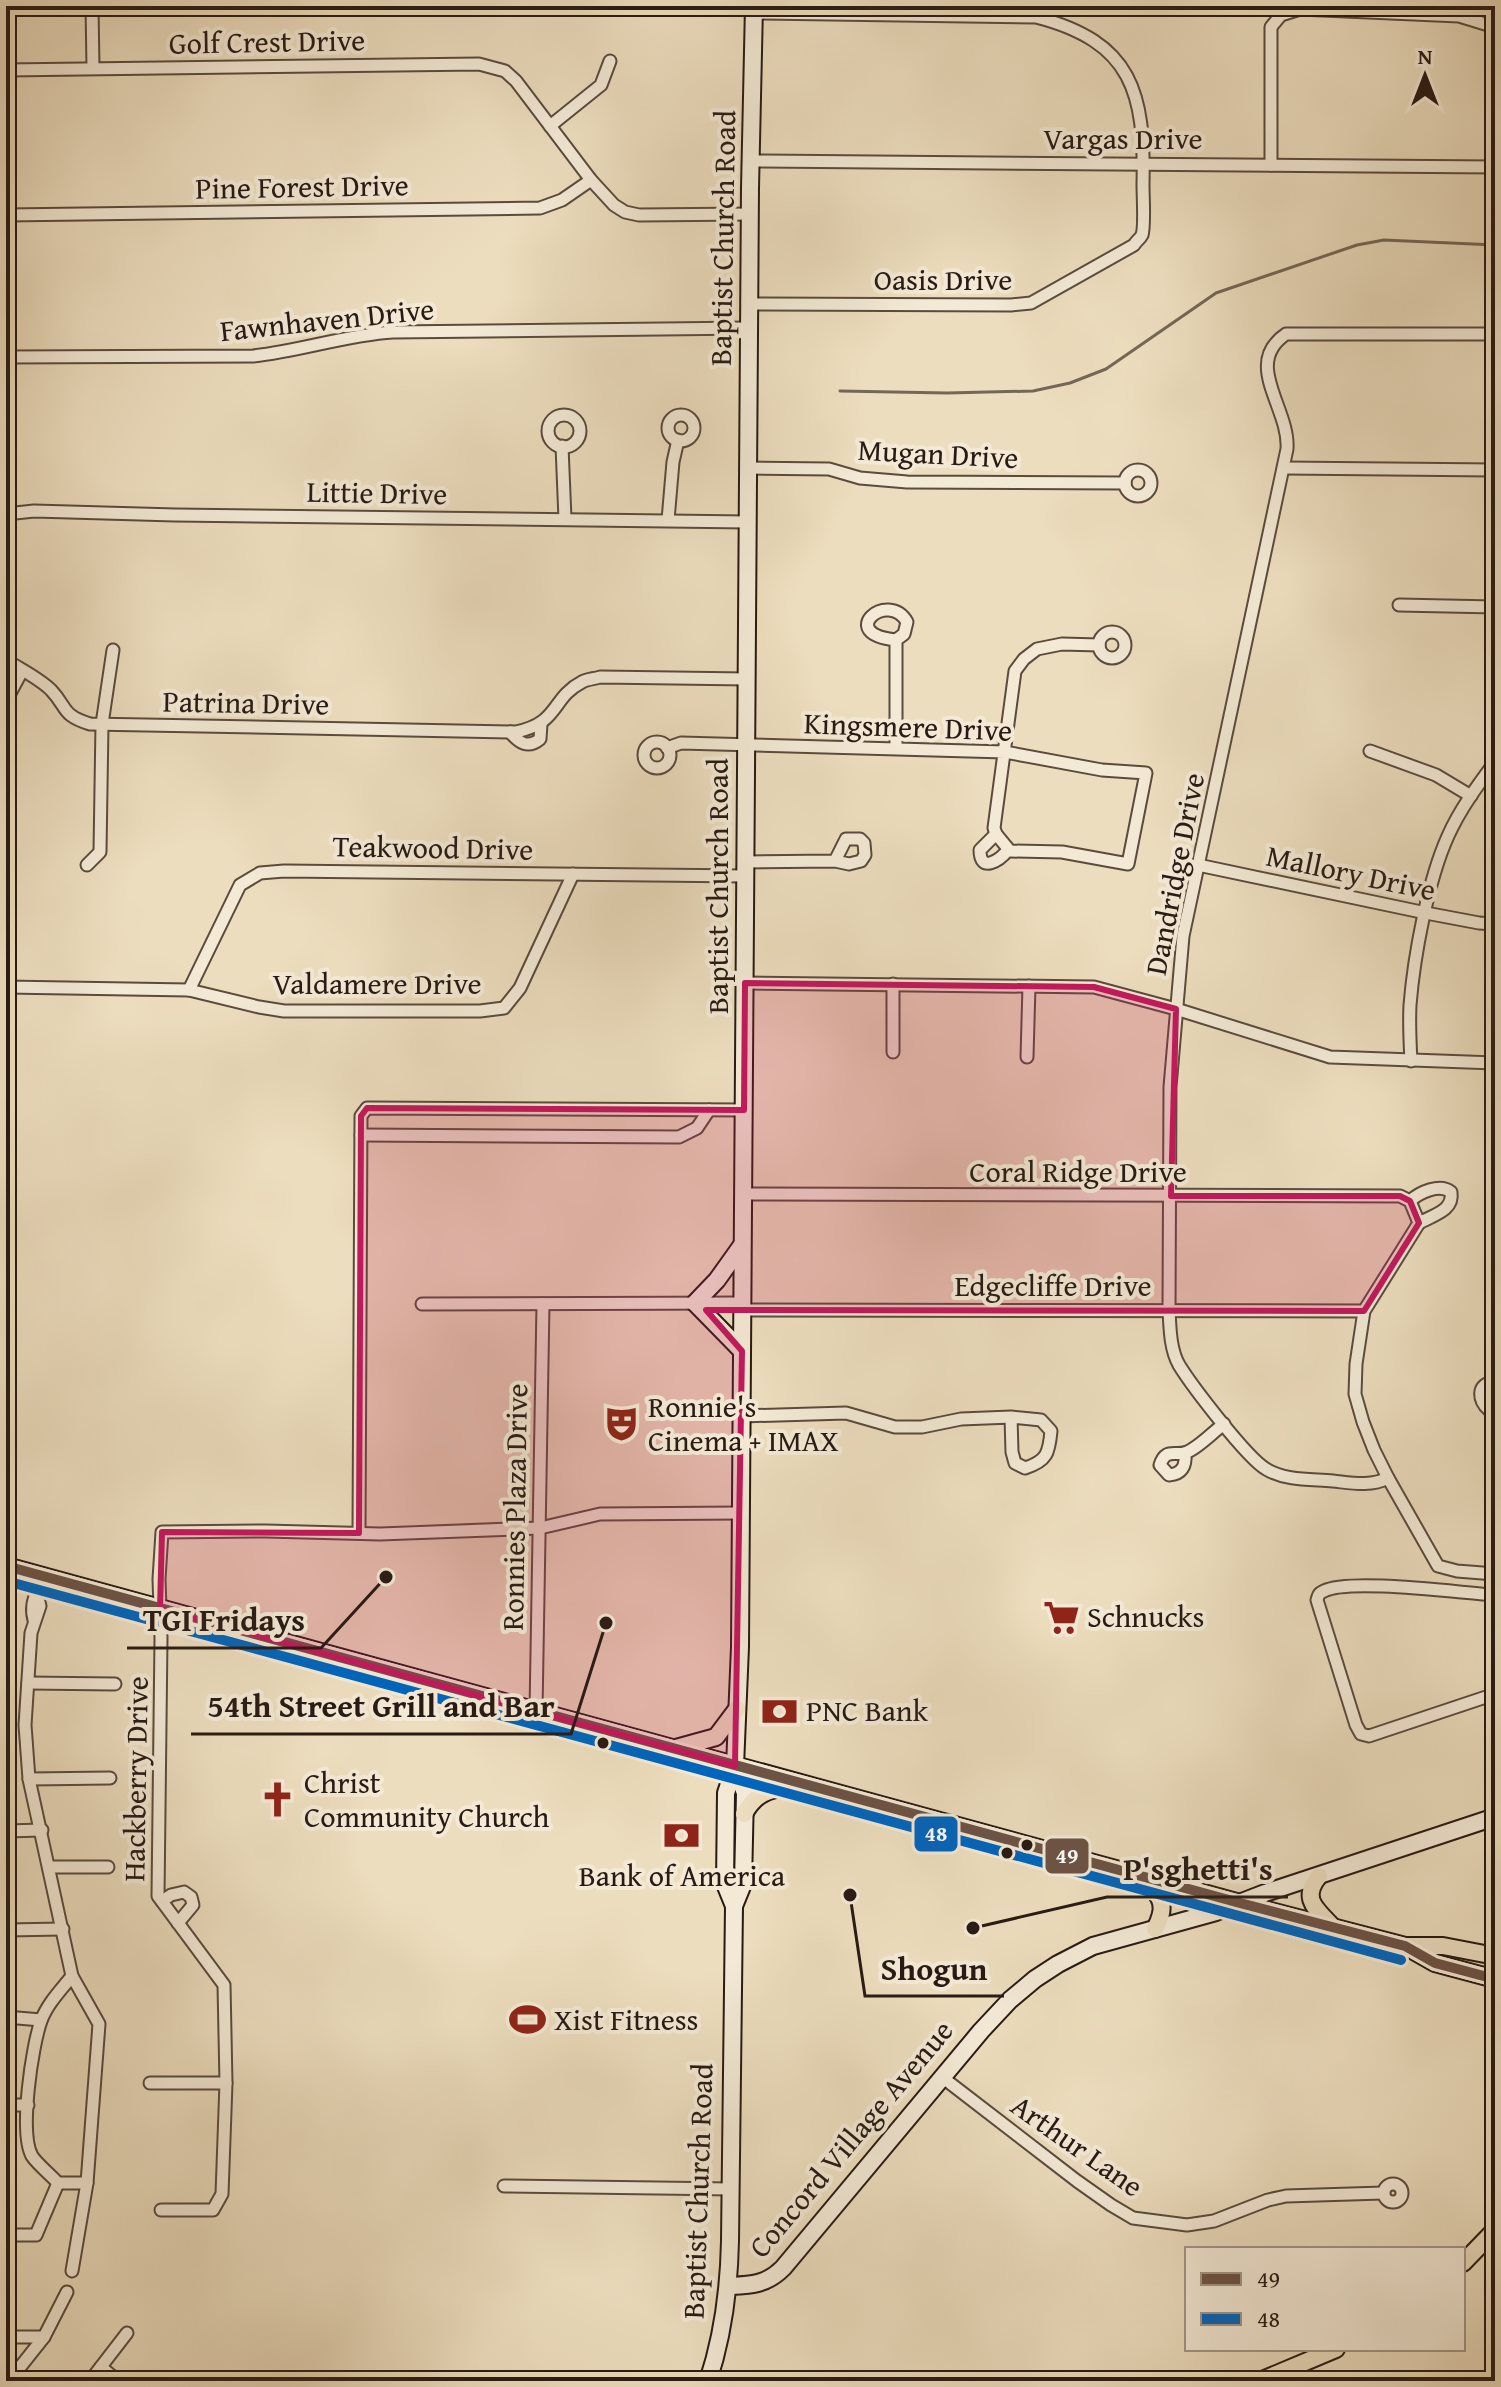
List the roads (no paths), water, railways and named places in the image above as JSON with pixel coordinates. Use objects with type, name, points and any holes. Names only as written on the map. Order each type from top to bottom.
[{"type":"main road","points":[[6,1566],[39,1586],[160,1609],[1405,1946],[1435,1963],[1495,1979]]},
{"type":"main road","points":[[674,1749],[716,1737],[737,1709]]},
{"type":"main road","points":[[744,1814],[761,1793],[802,1784]]},
{"type":"main road","points":[[1143,1876],[1161,1902],[1161,1917],[1155,1929]]},
{"type":"main road","points":[[1319,1876],[1309,1894],[1311,1901],[1332,1926]]},
{"type":"main road","points":[[1405,1946],[1443,1946],[1495,1956]]},
{"type":"main road","points":[[1465,2261],[1495,2230]]},
{"type":"main road","points":[[1260,2381],[1331,2351]]},
{"type":"street","points":[[92,6],[93,68]]},
{"type":"street","points":[[1271,165],[1271,27],[1281,15],[1300,9],[1459,16],[1495,27]]},
{"type":"street","name":"Baptist Church Road","points":[[734,1906],[725,1884],[726,1793],[735,1766],[740,1647],[754,10]]},
{"type":"street","name":"Oasis Drive","points":[[750,304],[1031,303],[1134,245],[1142,235],[1144,164],[1138,102],[1120,61],[1094,39],[1063,24],[1036,17],[754,10]]},
{"type":"street","points":[[550,126],[601,85],[610,61]]},
{"type":"street","name":"Golf Crest Drive","points":[[6,70],[479,64],[505,71],[516,81],[591,180],[614,205],[625,212],[639,215],[750,214]]},
{"type":"street","name":"Vargas Drive","points":[[751,161],[1495,167]]},
{"type":"street","name":"Pine Forest Drive","points":[[6,215],[540,208],[562,200],[591,180]]},
{"type":"street","name":"Fawnhaven Drive","points":[[6,357],[253,356],[285,353],[370,333],[393,332],[749,328]]},
{"type":"street","name":"Dandridge Drive","points":[[1388,1478],[1367,1484],[1280,1475],[1267,1470],[1224,1424],[1178,1363],[1170,1334],[1169,1310],[1170,1087],[1176,1009],[1183,936],[1284,468],[1288,437],[1265,363],[1275,341],[1286,334],[1495,334]]},
{"type":"street","points":[[668,520],[669,491],[678,440]]},
{"type":"street","points":[[562,446],[565,519]]},
{"type":"street","name":"Mugan Drive","points":[[749,468],[829,469],[860,478],[907,482],[1125,483]]},
{"type":"street","points":[[1284,468],[1495,470]]},
{"type":"street","name":"Littie Drive","points":[[6,514],[34,511],[748,522]]},
{"type":"street","points":[[1399,605],[1495,607]]},
{"type":"street","points":[[896,640],[896,748]]},
{"type":"street","points":[[996,834],[980,850],[982,860],[989,863],[999,860],[1008,850],[994,828],[1015,671],[1037,649],[1051,645],[1099,645]]},
{"type":"street","points":[[87,865],[100,852],[102,724],[113,650]]},
{"type":"street","name":"Patrina Drive","points":[[6,660],[50,689],[74,719],[90,724],[510,732],[532,729],[541,724],[580,683],[600,677],[747,679]]},
{"type":"street","points":[[6,701],[22,671]]},
{"type":"street","name":"Kingsmere Drive","points":[[667,748],[681,743],[1005,752],[1102,770],[1146,773],[1128,864],[1062,852],[1008,850]]},
{"type":"street","points":[[1370,751],[1436,775],[1471,796]]},
{"type":"street","points":[[1411,1061],[1410,1007],[1435,872],[1448,835],[1495,762]]},
{"type":"street","name":"Teakwood Drive","points":[[189,990],[240,885],[260,873],[573,874],[746,869],[835,861]]},
{"type":"street","name":"Mallory Drive","points":[[1198,865],[1426,913],[1495,924]]},
{"type":"street","name":"Valdamere Drive","points":[[6,987],[189,990],[284,1011],[480,1011],[504,1008],[520,988],[573,874]]},
{"type":"street","points":[[745,983],[1094,987],[1330,1057],[1495,1063]]},
{"type":"street","points":[[893,984],[893,1052]]},
{"type":"street","points":[[1027,1057],[1029,986]]},
{"type":"street","points":[[741,1513],[600,1514],[540,1528],[359,1533],[361,1116],[367,1108],[744,1110]]},
{"type":"street","points":[[361,1135],[679,1137],[697,1128],[709,1110]]},
{"type":"street","name":"Coral Ridge Drive","points":[[743,1194],[1400,1196],[1415,1212],[1364,1311]]},
{"type":"street","points":[[695,1303],[717,1280],[742,1245]]},
{"type":"street","points":[[695,1303],[742,1351]]},
{"type":"street","points":[[422,1304],[695,1303],[742,1307]]},
{"type":"street","name":"Ronnies Plaza Drive","points":[[536,1711],[543,1304]]},
{"type":"street","name":"Edgecliffe Drive","points":[[742,1307],[1364,1311]]},
{"type":"street","points":[[1364,1311],[1355,1394],[1363,1422],[1388,1478],[1438,1566],[1495,1574]]},
{"type":"street","points":[[1495,1382],[1483,1387],[1480,1394],[1481,1403],[1489,1410],[1495,1410]]},
{"type":"street","points":[[742,1416],[846,1413],[895,1427],[922,1427],[961,1419],[1011,1417],[1041,1420],[1051,1431],[1050,1449],[1040,1463],[1025,1468],[1015,1463],[1011,1417]]},
{"type":"street","points":[[1185,1454],[1224,1424]]},
{"type":"street","name":"Hackberry Drive","points":[[161,2210],[213,2210],[222,2194],[226,2083],[224,1985],[158,1896],[159,1579],[162,1532],[359,1533]]},
{"type":"street","points":[[1495,1595],[1359,1585],[1331,1589],[1319,1594],[1317,1600],[1361,1734],[1369,1736],[1495,1694]]},
{"type":"street","points":[[39,1586],[32,1608],[35,1621],[31,1633],[25,1725],[29,1779],[72,1976],[99,2024],[87,2183],[72,2271]]},
{"type":"street","points":[[28,1683],[115,1684]]},
{"type":"street","name":"Baptist Church Road","points":[[708,2381],[719,2341],[728,2286],[734,1906],[743,1884],[745,1793],[735,1766]]},
{"type":"street","points":[[29,1779],[110,1778]]},
{"type":"street","name":"Concord Village Avenue","points":[[728,2286],[753,2285],[773,2279],[995,2014],[1035,1979],[1093,1946],[1201,1917],[1495,1817]]},
{"type":"street","points":[[6,1831],[42,1830]]},
{"type":"street","points":[[50,1867],[108,1867]]},
{"type":"street","name":"Hackberry Drive","points":[[162,1901],[184,1892],[191,1897],[193,1905],[178,1923]]},
{"type":"street","points":[[6,1930],[63,1929]]},
{"type":"street","points":[[72,1976],[41,2020],[32,2055],[27,2127],[32,2155],[58,2183],[87,2183]]},
{"type":"street","points":[[6,2017],[41,2020]]},
{"type":"street","name":"Arthur Lane","points":[[942,2077],[1111,2205],[1140,2219],[1187,2225],[1214,2221],[1286,2196],[1383,2193]]},
{"type":"street","points":[[150,2083],[226,2083]]},
{"type":"street","points":[[6,2105],[28,2105]]},
{"type":"street","points":[[6,2235],[36,2235],[58,2183]]},
{"type":"street","points":[[504,2186],[731,2189]]},
{"type":"street","points":[[13,2376],[44,2337],[67,2292]]},
{"type":"street","points":[[90,2381],[127,2333]]},
{"type":"street","points":[[6,2337],[44,2337]]},
{"type":"street","points":[[101,2367],[118,2381]]},
{"type":"waterway","points":[[840,391],[1033,391],[1070,383],[1106,369],[1216,293],[1357,245],[1384,240],[1495,245]]},
{"type":"place","name":"Ronnie's Cinema + IMAX","points":[[622,1424]]},
{"type":"place","name":"TGI Fridays","points":[[386,1577]]},
{"type":"place","name":"Schnucks","points":[[1061,1617]]},
{"type":"place","name":"54th Street Grill and Bar","points":[[606,1623]]},
{"type":"place","name":"PNC Bank","points":[[780,1711]]},
{"type":"place","name":"Christ Community Church","points":[[278,1800]]},
{"type":"place","name":"Bank of America","points":[[682,1835]]},
{"type":"place","name":"Shogun","points":[[850,1895]]},
{"type":"place","name":"P'sghetti's","points":[[973,1928]]},
{"type":"place","name":"Xist Fitness","points":[[528,2020]]}]
